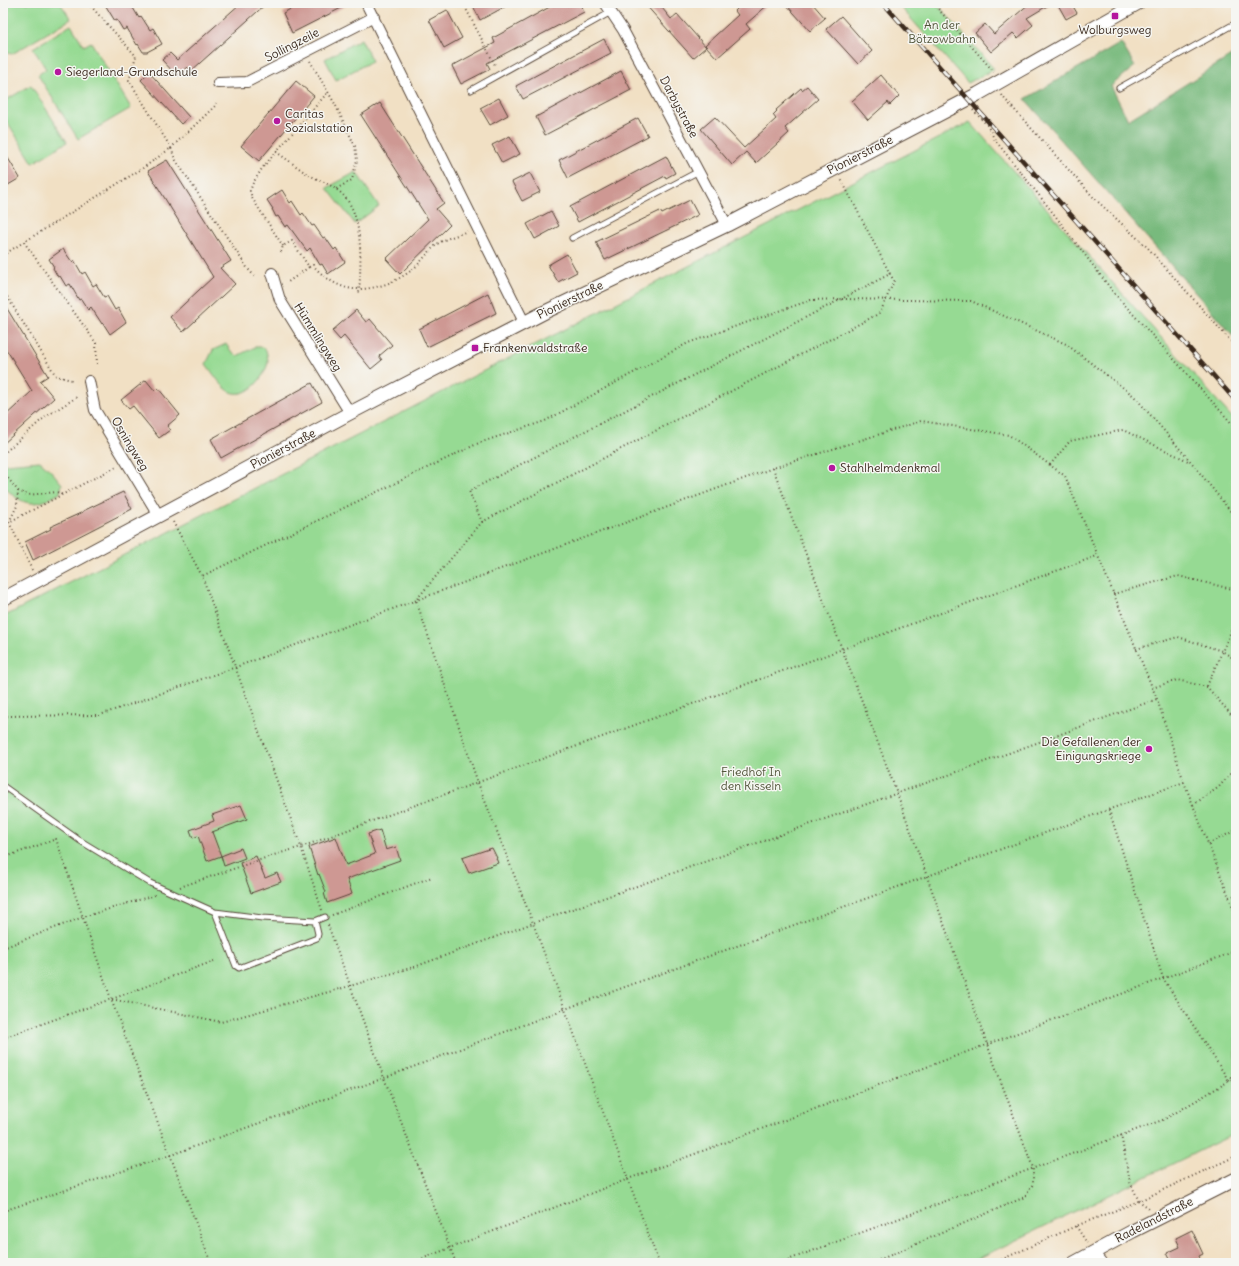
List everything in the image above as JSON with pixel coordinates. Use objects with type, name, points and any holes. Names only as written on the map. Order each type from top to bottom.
[{"type":"street","points":[[366,3],[524,322]]},
{"type":"street","name":"Pionierstraße","points":[[3,599],[350,413],[524,322],[727,224],[999,83],[1138,3]]},
{"type":"street","name":"Darbystraße","points":[[608,7],[624,30],[727,224]]},
{"type":"street","name":"Sollingzeile","points":[[218,83],[248,82],[374,17]]},
{"type":"street","name":"Hümmlingweg","points":[[272,273],[280,300],[350,413]]},
{"type":"street","name":"Osningweg","points":[[89,381],[95,410],[163,514]]},
{"type":"street","name":"Radelandstraße","points":[[1074,1263],[1236,1179]]},
{"type":"street","points":[[1093,1252],[1102,1263]]},
{"type":"lane","points":[[471,90],[608,7]]},
{"type":"lane","points":[[1119,88],[1236,23]]},
{"type":"lane","points":[[572,238],[699,171]]},
{"type":"lane","points":[[3,786],[79,840],[150,883],[215,912],[262,918],[315,921],[325,918]]},
{"type":"lane","points":[[215,912],[236,966],[239,968],[317,938],[318,934],[315,921]]},
{"type":"path","points":[[88,3],[136,56],[129,80],[171,148],[175,159],[248,269],[256,278]]},
{"type":"path","points":[[463,3],[499,73]]},
{"type":"path","points":[[932,3],[996,74],[1003,97],[1094,199],[1148,248],[1236,347]]},
{"type":"path","points":[[310,60],[355,146],[357,160],[352,180],[336,189]]},
{"type":"path","points":[[283,246],[252,198],[250,191],[253,182],[263,167],[328,92]]},
{"type":"path","points":[[964,100],[986,126],[995,140],[1114,293],[1236,428]]},
{"type":"path","points":[[3,255],[143,168],[171,148],[215,106],[216,103]]},
{"type":"path","points":[[276,152],[308,174],[336,189],[348,202],[358,228],[361,273],[359,293]]},
{"type":"path","points":[[416,600],[482,522],[880,313],[894,282],[834,168]]},
{"type":"path","points":[[288,282],[312,265],[325,277],[353,289],[379,286],[394,282],[414,268],[441,242],[469,231]]},
{"type":"path","points":[[281,252],[283,246],[292,241],[309,267]]},
{"type":"path","points":[[24,242],[96,343],[97,365]]},
{"type":"path","points":[[482,522],[469,491],[890,274]]},
{"type":"path","points":[[3,290],[56,376],[72,380]]},
{"type":"path","points":[[202,576],[478,443],[545,421],[688,343],[811,300],[886,299],[970,301],[1066,344],[1134,396],[1192,463],[1236,518]]},
{"type":"path","points":[[3,454],[45,417],[77,397]]},
{"type":"path","points":[[3,716],[100,715],[236,667],[773,468],[921,421],[1009,435],[1065,476],[1157,699],[1184,782],[1236,915]]},
{"type":"path","points":[[1050,465],[1070,441],[1123,430],[1192,463]]},
{"type":"path","points":[[9,522],[118,466]]},
{"type":"path","points":[[773,468],[898,793],[987,1044],[1033,1168],[1033,1184],[1025,1197],[872,1263]]},
{"type":"path","points":[[3,472],[18,491],[28,495],[57,492],[63,495]]},
{"type":"path","points":[[9,522],[17,506],[18,491]]},
{"type":"path","points":[[163,514],[202,576],[302,847],[325,918],[384,1078],[456,1263]]},
{"type":"path","points":[[9,522],[32,571]]},
{"type":"path","points":[[3,948],[82,917],[302,847],[1097,556]]},
{"type":"path","points":[[1113,594],[1178,576],[1236,590]]},
{"type":"path","points":[[416,600],[478,783],[533,923],[659,1263]]},
{"type":"path","points":[[1206,687],[1236,620]]},
{"type":"path","points":[[1136,649],[1178,637],[1222,651],[1236,660]]},
{"type":"path","points":[[1152,688],[1176,680],[1206,687],[1236,720]]},
{"type":"path","points":[[111,999],[221,1022],[350,986],[417,966],[1157,699]]},
{"type":"path","points":[[1193,805],[1219,787],[1236,767]]},
{"type":"path","points":[[3,1211],[170,1155],[384,1078],[565,1009],[1184,782]]},
{"type":"path","points":[[1109,810],[1163,978],[1229,1081]]},
{"type":"path","points":[[1208,844],[1236,830]]},
{"type":"path","points":[[3,858],[56,839],[111,999],[211,1263]]},
{"type":"path","points":[[325,918],[432,878]]},
{"type":"path","points":[[1229,897],[1236,895]]},
{"type":"path","points":[[411,1263],[628,1179],[1236,951]]},
{"type":"path","points":[[3,1038],[214,961]]},
{"type":"path","points":[[1229,1081],[1236,1066]]},
{"type":"path","points":[[780,1263],[1165,1119],[1229,1081],[1236,1079]]},
{"type":"path","points":[[1121,1135],[1130,1182],[1139,1201],[1154,1212]]},
{"type":"path","points":[[994,1263],[1076,1226],[1139,1201],[1236,1156]]},
{"type":"path","points":[[1076,1226],[1093,1252]]},
{"type":"green space","points":[[3,3],[60,3],[71,19],[12,54],[3,52]]},
{"type":"green space","name":"An der Bötzowbahn","points":[[897,3],[936,3],[994,69],[968,83]]},
{"type":"green space","points":[[71,25],[84,46],[91,42],[131,108],[78,139],[38,75],[46,69],[33,48]]},
{"type":"green space","points":[[361,39],[372,61],[336,80],[325,59]]},
{"type":"green space","points":[[1121,43],[1135,66],[1111,86],[1128,120],[1236,53],[1236,339],[1025,99]]},
{"type":"green space","points":[[31,85],[67,142],[33,163],[3,115],[3,102]]},
{"type":"green space","name":"Friedhof In den Kisseln","points":[[970,122],[1236,422],[1236,1133],[969,1263],[3,1263],[3,617]]},
{"type":"green space","points":[[356,172],[379,206],[355,224],[327,188]]},
{"type":"green space","points":[[226,344],[237,356],[255,347],[262,347],[266,350],[268,362],[266,368],[259,380],[249,390],[237,393],[227,390],[217,380],[206,364],[213,350]]},
{"type":"green space","points":[[40,461],[62,484],[60,493],[44,501],[30,503],[17,498],[3,485],[3,470],[5,464]]},
{"type":"building","points":[[104,3],[130,3],[139,18],[141,16],[150,30],[153,28],[162,44],[147,52],[143,52],[127,28],[123,30],[117,20],[115,21]]},
{"type":"building","points":[[241,3],[267,3],[191,71],[187,67],[177,76],[162,60],[170,53],[177,60]]},
{"type":"building","points":[[302,3],[351,3],[292,33],[283,13]]},
{"type":"building","points":[[479,3],[512,3],[480,20],[473,6]]},
{"type":"building","points":[[557,3],[579,3],[584,12],[487,63],[490,69],[461,84],[452,66],[495,43],[493,38]]},
{"type":"building","points":[[644,3],[658,3],[671,19],[677,14],[706,47],[693,58]]},
{"type":"building","points":[[743,3],[770,3],[746,24],[750,29],[717,58],[705,45],[738,15],[735,11]]},
{"type":"building","points":[[785,3],[812,3],[825,18],[810,31]]},
{"type":"building","points":[[1030,3],[1052,3],[1027,18],[1033,25],[1018,38],[1013,33],[991,52],[975,33],[985,24],[994,34]]},
{"type":"building","points":[[1057,3],[1071,3],[1077,13],[1066,19]]},
{"type":"building","points":[[447,10],[462,38],[444,48],[429,20]]},
{"type":"building","points":[[841,16],[872,51],[858,64],[826,29]]},
{"type":"building","points":[[604,39],[611,53],[523,99],[516,86]]},
{"type":"building","points":[[621,71],[631,90],[545,135],[536,117]]},
{"type":"building","points":[[149,72],[189,117],[181,124],[141,80]]},
{"type":"building","points":[[881,75],[899,96],[890,105],[888,102],[868,120],[852,101]]},
{"type":"building","name":"Caritas Sozialstation","points":[[296,81],[314,96],[259,161],[241,146]]},
{"type":"building","points":[[807,86],[818,99],[785,128],[789,133],[756,163],[746,152],[732,165],[701,129],[715,117],[744,148],[776,119],[773,115],[777,111],[776,110],[801,88],[802,90]]},
{"type":"building","points":[[499,98],[508,115],[490,125],[480,108]]},
{"type":"building","points":[[380,103],[444,203],[436,209],[450,225],[400,274],[386,259],[428,219],[361,115]]},
{"type":"building","points":[[638,118],[648,136],[568,178],[559,160]]},
{"type":"building","points":[[510,136],[520,154],[502,163],[492,145]]},
{"type":"building","points":[[3,150],[20,178],[3,188]]},
{"type":"building","points":[[666,156],[675,173],[666,178],[665,176],[578,222],[570,207]]},
{"type":"building","points":[[167,160],[231,261],[220,268],[235,284],[183,332],[170,317],[213,277],[148,171]]},
{"type":"building","points":[[530,173],[540,192],[522,201],[512,182]]},
{"type":"building","points":[[282,190],[290,203],[292,201],[301,215],[303,213],[323,238],[325,237],[334,250],[336,248],[345,262],[328,274],[322,264],[320,265],[310,248],[307,251],[288,225],[285,227],[278,216],[276,217],[267,200]]},
{"type":"building","points":[[690,200],[698,215],[605,260],[596,242],[660,211],[662,214]]},
{"type":"building","points":[[551,211],[559,226],[535,239],[527,224]]},
{"type":"building","points":[[63,249],[72,262],[74,260],[82,274],[85,272],[93,286],[96,284],[104,297],[107,296],[115,310],[118,308],[126,322],[110,334],[91,307],[88,310],[81,299],[79,300],[70,284],[66,286],[60,276],[58,277],[53,268],[54,267],[49,259]]},
{"type":"building","points":[[567,254],[577,272],[558,282],[548,265]]},
{"type":"building","points":[[488,293],[496,313],[427,347],[419,329]]},
{"type":"building","points":[[3,302],[48,376],[40,381],[54,398],[3,444],[3,418],[32,391],[3,344]]},
{"type":"building","points":[[356,310],[366,322],[370,319],[392,345],[379,356],[382,360],[371,369],[344,336],[340,340],[332,331]]},
{"type":"building","points":[[146,380],[155,391],[158,388],[180,415],[167,426],[170,430],[159,438],[133,406],[129,409],[121,400]]},
{"type":"building","points":[[312,383],[322,402],[221,458],[211,439]]},
{"type":"building","points":[[123,492],[132,509],[33,560],[25,542],[51,529],[50,527]]},
{"type":"building","points":[[241,805],[247,819],[212,832],[221,856],[207,861],[198,836],[193,838],[190,830],[214,821],[212,815]]},
{"type":"building","points":[[380,830],[386,850],[396,847],[400,860],[347,879],[352,894],[327,903],[324,893],[326,892],[319,874],[318,875],[309,847],[336,837],[346,865],[375,854],[368,834]]},
{"type":"building","points":[[241,848],[245,858],[224,866],[221,856]]},
{"type":"building","points":[[492,848],[498,863],[469,873],[462,858]]},
{"type":"building","points":[[256,856],[265,878],[277,873],[281,882],[251,893],[240,863]]},
{"type":"building","points":[[1192,1230],[1203,1254],[1199,1256],[1200,1259],[1191,1263],[1172,1263],[1167,1253],[1180,1247],[1176,1238]]},
{"type":"railway","points":[[883,3],[1236,401]]},
{"type":"place","name":"Wolburgsweg","points":[[1115,16]]},
{"type":"place","name":"Siegerland-Grundschule","points":[[58,72]]},
{"type":"place","name":"Caritas Sozialstation","points":[[277,121]]},
{"type":"place","name":"Frankenwaldstraße","points":[[475,348]]},
{"type":"place","name":"Stahlhelmdenkmal","points":[[832,468]]},
{"type":"place","name":"Die Gefallenen der Einigungskriege","points":[[1149,749]]}]
